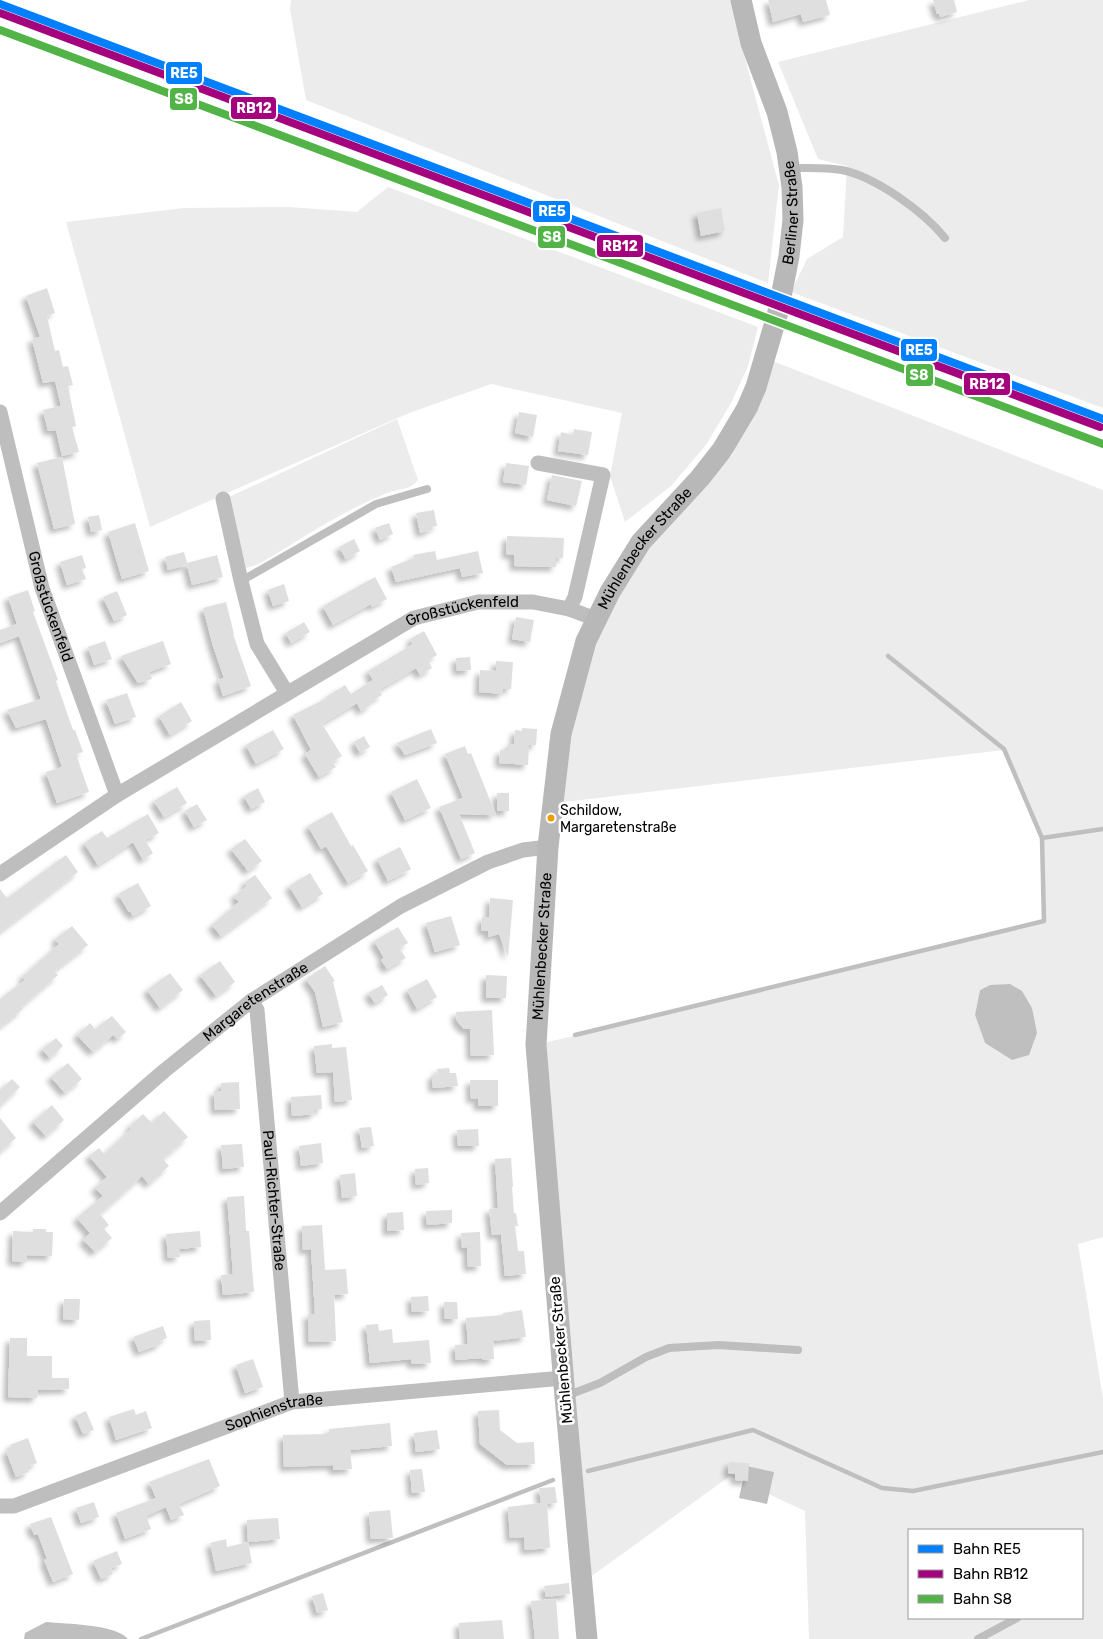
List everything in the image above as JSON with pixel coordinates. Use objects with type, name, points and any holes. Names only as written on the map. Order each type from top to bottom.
[{"type":"main road","name":"Berliner Straße","points":[[741,0],[752,43],[777,112],[790,168],[793,220],[789,256],[778,312]]},
{"type":"main road","name":"Mühlenbecker Straße","points":[[587,1639],[536,1045],[548,847],[561,734],[586,641],[596,619],[610,592],[641,542],[700,478],[722,450],[747,408],[756,388],[778,312]]},
{"type":"street","name":"Großstückenfeld","points":[[0,412],[42,588],[117,796]]},
{"type":"street","points":[[538,463],[603,475],[574,597],[569,609]]},
{"type":"street","points":[[223,499],[257,644],[287,693]]},
{"type":"street","name":"Großstückenfeld","points":[[0,874],[117,796],[414,618],[478,602],[533,602],[569,609],[596,619]]},
{"type":"street","name":"Margaretenstraße","points":[[0,1213],[164,1071],[251,1001],[401,906],[488,862],[523,850],[548,847]]},
{"type":"street","name":"Paul-Richter-Straße","points":[[251,1001],[257,1010],[292,1402]]},
{"type":"street","name":"Sophienstraße","points":[[0,1506],[14,1506],[292,1402],[564,1387]]},
{"type":"lane","points":[[790,168],[818,167],[844,170],[866,179],[916,208],[945,238]]},
{"type":"lane","points":[[241,581],[376,504],[427,489]]},
{"type":"lane","points":[[564,1387],[600,1383],[646,1357],[670,1348],[718,1346],[798,1350]]},
{"type":"lane","points":[[978,1639],[1015,1619]]},
{"type":"shaded area","points":[[291,0],[733,0],[748,70],[779,185],[768,283],[306,100],[290,9]]},
{"type":"shaded area","points":[[1029,0],[1103,0],[1103,408],[791,292],[807,259],[843,237],[847,166],[818,159],[778,62]]},
{"type":"shaded area","points":[[388,187],[758,327],[748,366],[731,403],[706,445],[671,486],[625,522],[610,476],[622,413],[491,384],[409,413],[150,527],[66,222],[184,208],[289,207],[357,212]]},
{"type":"shaded area","points":[[765,358],[1103,490],[1103,1237],[1078,1244],[1103,1398],[1103,1639],[809,1639],[805,1511],[730,1476],[582,1583],[536,1045],[1044,921],[1042,838],[1004,750],[564,802],[570,735],[586,641],[649,548],[732,455],[757,390]],"holes":[[[990,985],[1012,1060],[985,1043],[975,1015],[980,990]]]},
{"type":"shaded area","points":[[397,419],[418,480],[415,484],[370,500],[259,564],[246,568],[229,497]]},
{"type":"shaded area","points":[[1010,984],[1022,991],[1032,1008],[1037,1033],[1029,1055],[1012,1060],[985,1043],[975,1015],[980,990],[990,985]]},
{"type":"shaded area","points":[[746,1466],[774,1472],[767,1504],[739,1498]]},
{"type":"shaded area","points":[[46,1622],[77,1624],[113,1630],[128,1639],[24,1639],[25,1633]]},
{"type":"building","points":[[768,0],[826,0],[830,15],[803,22],[801,14],[773,22]]},
{"type":"building","points":[[933,0],[954,0],[957,12],[940,17],[937,14]]},
{"type":"building","points":[[721,208],[725,231],[701,236],[697,213]]},
{"type":"building","points":[[47,288],[55,313],[47,316],[55,351],[59,350],[63,367],[68,366],[73,385],[68,386],[76,426],[72,427],[79,452],[62,456],[56,430],[48,431],[43,410],[61,406],[55,381],[43,383],[32,339],[40,337],[26,296]]},
{"type":"building","points":[[519,412],[537,415],[533,437],[515,433]]},
{"type":"building","points":[[574,429],[592,432],[588,455],[558,451],[561,432],[573,435]]},
{"type":"building","points":[[62,457],[75,524],[54,529],[37,463]]},
{"type":"building","points":[[506,463],[529,466],[526,485],[503,482]]},
{"type":"building","points":[[552,475],[582,481],[576,506],[547,500]]},
{"type":"building","points":[[434,510],[437,526],[420,533],[416,513]]},
{"type":"building","points":[[99,515],[102,530],[91,532],[88,517]]},
{"type":"building","points":[[135,523],[149,571],[122,579],[108,532]]},
{"type":"building","points":[[389,523],[393,534],[380,540],[375,528]]},
{"type":"building","points":[[507,536],[564,538],[563,558],[556,558],[556,567],[514,566],[514,555],[506,554]]},
{"type":"building","points":[[354,539],[360,551],[346,559],[339,547]]},
{"type":"building","points":[[435,551],[437,560],[478,551],[483,573],[462,577],[460,568],[396,582],[391,567],[414,558],[413,555]]},
{"type":"building","points":[[184,552],[187,563],[217,555],[223,577],[192,585],[187,565],[168,570],[165,557]]},
{"type":"building","points":[[82,555],[86,568],[82,569],[86,579],[67,585],[60,562]]},
{"type":"building","points":[[375,577],[387,599],[372,607],[371,604],[333,625],[323,606]]},
{"type":"building","points":[[284,584],[289,601],[273,606],[268,590]]},
{"type":"building","points":[[28,590],[35,611],[33,612],[58,680],[56,681],[73,730],[75,730],[83,752],[76,754],[89,792],[57,803],[46,772],[62,767],[46,719],[16,728],[7,710],[41,699],[19,636],[0,643],[0,630],[17,624],[8,597]]},
{"type":"building","points":[[117,591],[127,615],[114,621],[103,597]]},
{"type":"building","points":[[226,602],[233,634],[251,686],[223,696],[218,680],[224,678],[203,608]]},
{"type":"building","points":[[516,617],[534,620],[530,642],[512,639]]},
{"type":"building","points":[[304,622],[310,632],[291,643],[286,633]]},
{"type":"building","points":[[424,631],[437,655],[428,660],[432,668],[420,675],[416,668],[379,690],[382,695],[370,702],[372,704],[361,711],[357,703],[322,724],[342,756],[332,762],[336,767],[319,777],[305,754],[311,750],[293,715],[327,698],[345,685],[351,694],[373,680],[368,671],[413,644],[410,639]]},
{"type":"building","points":[[105,641],[112,659],[94,665],[88,647]]},
{"type":"building","points":[[163,641],[171,664],[149,672],[152,679],[138,683],[121,656]]},
{"type":"building","points":[[470,657],[471,670],[457,671],[456,658]]},
{"type":"building","points":[[496,661],[513,662],[511,689],[503,689],[503,694],[479,692],[480,670],[496,671]]},
{"type":"building","points":[[127,693],[136,717],[115,724],[106,700]]},
{"type":"building","points":[[181,702],[192,721],[170,735],[159,716]]},
{"type":"building","points":[[522,728],[537,729],[536,745],[529,745],[528,765],[499,763],[500,750],[508,750],[508,744],[514,744],[515,730],[522,731]]},
{"type":"building","points":[[431,729],[437,743],[405,755],[397,743]]},
{"type":"building","points":[[273,730],[284,749],[256,764],[246,745]]},
{"type":"building","points":[[364,736],[370,747],[360,753],[354,742]]},
{"type":"building","points":[[465,746],[468,754],[471,753],[496,815],[459,814],[475,853],[461,859],[439,807],[463,798],[445,754]]},
{"type":"building","points":[[417,779],[431,808],[405,820],[391,792]]},
{"type":"building","points":[[177,787],[187,803],[164,817],[154,801]]},
{"type":"building","points":[[258,788],[265,802],[251,809],[244,796]]},
{"type":"building","points":[[497,793],[509,793],[509,811],[497,811]]},
{"type":"building","points":[[197,804],[207,820],[194,827],[185,811]]},
{"type":"building","points":[[332,812],[368,871],[348,883],[326,846],[321,849],[308,826]]},
{"type":"building","points":[[148,814],[159,833],[145,840],[153,853],[143,860],[133,842],[98,865],[84,843],[102,831],[107,838]]},
{"type":"building","points":[[245,839],[262,861],[248,871],[231,849]]},
{"type":"building","points":[[400,847],[411,869],[388,881],[377,859]]},
{"type":"building","points":[[66,855],[78,872],[0,932],[0,889],[7,898]]},
{"type":"building","points":[[310,873],[323,894],[302,907],[289,886]]},
{"type":"building","points":[[255,875],[272,898],[221,936],[212,925],[239,902],[234,896],[247,886],[244,883]]},
{"type":"building","points":[[138,883],[151,906],[133,916],[118,894]]},
{"type":"building","points":[[490,898],[513,900],[508,957],[499,934],[488,937],[488,931],[481,930],[482,917],[489,918]]},
{"type":"building","points":[[451,916],[460,945],[435,952],[426,923]]},
{"type":"building","points":[[72,926],[88,945],[54,971],[58,975],[21,1007],[23,1009],[0,1027],[0,999],[25,980],[22,977],[59,944],[55,939]]},
{"type":"building","points":[[398,927],[408,943],[399,948],[406,958],[387,969],[381,960],[384,958],[374,941]]},
{"type":"building","points":[[220,961],[235,982],[216,996],[200,975]]},
{"type":"building","points":[[325,966],[335,981],[333,982],[343,1022],[323,1027],[315,992],[306,979]]},
{"type":"building","points":[[170,973],[183,990],[160,1008],[147,990]]},
{"type":"building","points":[[486,975],[507,976],[506,998],[486,998]]},
{"type":"building","points":[[427,979],[437,997],[417,1009],[407,990]]},
{"type":"building","points":[[382,985],[388,995],[375,1003],[368,993]]},
{"type":"building","points":[[492,1010],[494,1055],[471,1056],[470,1029],[464,1029],[457,1021],[456,1012]]},
{"type":"building","points":[[112,1016],[126,1032],[118,1039],[113,1035],[93,1052],[77,1035],[90,1023],[95,1029]]},
{"type":"building","points":[[56,1038],[63,1046],[50,1058],[42,1049]]},
{"type":"building","points":[[332,1044],[332,1048],[346,1047],[352,1100],[335,1102],[333,1072],[317,1073],[314,1046]]},
{"type":"building","points":[[68,1063],[82,1079],[65,1093],[51,1077]]},
{"type":"building","points":[[449,1068],[450,1073],[456,1073],[458,1086],[433,1088],[432,1075],[438,1074],[437,1069]]},
{"type":"building","points":[[12,1079],[20,1087],[0,1106],[0,1090]]},
{"type":"building","points":[[470,1080],[498,1080],[498,1106],[478,1106],[478,1098],[471,1099]]},
{"type":"building","points":[[239,1082],[240,1109],[215,1110],[214,1091],[221,1091],[221,1083]]},
{"type":"building","points":[[321,1095],[322,1109],[315,1110],[315,1114],[292,1116],[291,1097]]},
{"type":"building","points":[[52,1105],[64,1120],[46,1136],[33,1122]]},
{"type":"building","points":[[164,1111],[188,1137],[163,1159],[169,1166],[149,1184],[142,1176],[100,1214],[109,1225],[104,1229],[112,1238],[95,1252],[83,1240],[90,1233],[77,1218],[103,1196],[95,1188],[107,1177],[89,1156],[99,1148],[104,1154],[131,1129],[129,1127],[143,1114],[152,1123]]},
{"type":"building","points":[[0,1118],[16,1138],[0,1152]]},
{"type":"building","points":[[371,1127],[374,1146],[362,1148],[359,1128]]},
{"type":"building","points":[[478,1129],[479,1146],[458,1146],[457,1130]]},
{"type":"building","points":[[321,1143],[323,1163],[301,1166],[299,1146]]},
{"type":"building","points":[[242,1144],[244,1167],[223,1169],[221,1145]]},
{"type":"building","points":[[511,1158],[514,1213],[516,1213],[518,1226],[515,1226],[518,1251],[524,1251],[526,1274],[505,1276],[501,1234],[492,1235],[489,1209],[498,1208],[495,1159]]},
{"type":"building","points":[[428,1168],[429,1183],[416,1185],[415,1169]]},
{"type":"building","points":[[355,1173],[357,1196],[342,1198],[340,1175]]},
{"type":"building","points":[[244,1196],[246,1231],[249,1231],[254,1292],[223,1295],[221,1275],[233,1274],[227,1197]]},
{"type":"building","points":[[452,1210],[452,1223],[427,1225],[426,1211]]},
{"type":"building","points":[[403,1212],[404,1230],[387,1231],[387,1213]]},
{"type":"building","points":[[322,1225],[325,1270],[346,1269],[348,1294],[334,1295],[336,1341],[309,1342],[308,1314],[315,1314],[311,1249],[303,1250],[302,1226]]},
{"type":"building","points":[[33,1229],[46,1229],[46,1232],[53,1232],[52,1256],[27,1255],[27,1262],[12,1261],[13,1231],[33,1232]]},
{"type":"building","points":[[200,1231],[201,1247],[179,1249],[180,1257],[168,1258],[166,1234]]},
{"type":"building","points":[[480,1232],[481,1266],[468,1267],[467,1247],[462,1248],[461,1233]]},
{"type":"building","points":[[428,1296],[429,1311],[412,1312],[411,1297]]},
{"type":"building","points":[[64,1299],[80,1299],[79,1320],[63,1319]]},
{"type":"building","points":[[444,1302],[457,1302],[458,1319],[445,1319]]},
{"type":"building","points":[[522,1310],[526,1337],[493,1341],[494,1359],[456,1360],[455,1345],[468,1344],[466,1318],[503,1315],[503,1313]]},
{"type":"building","points":[[210,1320],[211,1340],[195,1341],[194,1321]]},
{"type":"building","points":[[378,1324],[379,1331],[392,1329],[393,1343],[429,1340],[431,1363],[412,1364],[411,1359],[370,1363],[366,1325]]},
{"type":"building","points":[[163,1326],[167,1338],[160,1341],[161,1344],[139,1352],[133,1337]]},
{"type":"building","points":[[10,1338],[27,1338],[27,1356],[52,1356],[52,1378],[69,1378],[69,1389],[38,1390],[37,1398],[8,1397]]},
{"type":"building","points":[[253,1359],[263,1387],[245,1393],[236,1365]]},
{"type":"building","points":[[134,1409],[136,1415],[146,1411],[152,1428],[116,1440],[109,1417]]},
{"type":"building","points":[[499,1410],[500,1430],[517,1443],[534,1442],[535,1464],[507,1465],[480,1444],[478,1411]]},
{"type":"building","points":[[86,1411],[94,1430],[83,1434],[75,1416]]},
{"type":"building","points":[[390,1423],[392,1446],[350,1450],[352,1469],[333,1470],[333,1465],[284,1467],[283,1435],[329,1434],[329,1429]]},
{"type":"building","points":[[437,1430],[440,1449],[416,1452],[414,1433]]},
{"type":"building","points":[[28,1438],[37,1463],[27,1467],[29,1472],[16,1477],[6,1451],[12,1449],[10,1445]]},
{"type":"building","points":[[209,1459],[220,1486],[179,1504],[184,1515],[171,1520],[166,1507],[146,1516],[151,1529],[125,1539],[116,1513],[156,1498],[149,1482]]},
{"type":"building","points":[[729,1462],[749,1463],[748,1481],[735,1480],[735,1474],[728,1473]]},
{"type":"building","points":[[422,1469],[425,1492],[412,1493],[410,1470]]},
{"type":"building","points":[[555,1487],[557,1503],[547,1504],[550,1548],[525,1550],[524,1537],[510,1538],[508,1507],[541,1503],[539,1488]]},
{"type":"building","points":[[94,1502],[99,1517],[81,1523],[76,1508]]},
{"type":"building","points":[[390,1510],[393,1538],[371,1539],[369,1512]]},
{"type":"building","points":[[51,1517],[73,1574],[53,1582],[44,1560],[47,1559],[38,1534],[34,1535],[30,1524]]},
{"type":"building","points":[[278,1518],[280,1539],[248,1542],[247,1520]]},
{"type":"building","points":[[226,1539],[227,1547],[248,1542],[252,1563],[216,1571],[210,1543]]},
{"type":"building","points":[[117,1551],[122,1564],[111,1568],[113,1574],[101,1579],[93,1561]]},
{"type":"building","points":[[569,1583],[570,1594],[546,1597],[544,1586]]},
{"type":"building","points":[[323,1593],[328,1610],[317,1613],[312,1596]]},
{"type":"building","points":[[556,1599],[559,1639],[535,1639],[531,1601]]},
{"type":"building","points":[[502,1620],[504,1639],[460,1639],[459,1623]]},
{"type":"waterway","points":[[888,656],[1004,749],[1042,838]]},
{"type":"waterway","points":[[575,1035],[1044,921],[1042,838],[1103,829]]},
{"type":"waterway","points":[[588,1471],[753,1430],[882,1488],[913,1491],[1103,1452]]},
{"type":"waterway","points":[[141,1639],[553,1480]]},
{"type":"rail line","name":"RE5","points":[[0,4],[1103,419]]},
{"type":"rail line","name":"RB12","points":[[0,13],[1100,427]]},
{"type":"rail line","name":"S8","points":[[0,30],[1103,444]]},
{"type":"place","name":"Schildow, Margaretenstraße","points":[[551,818]]}]
